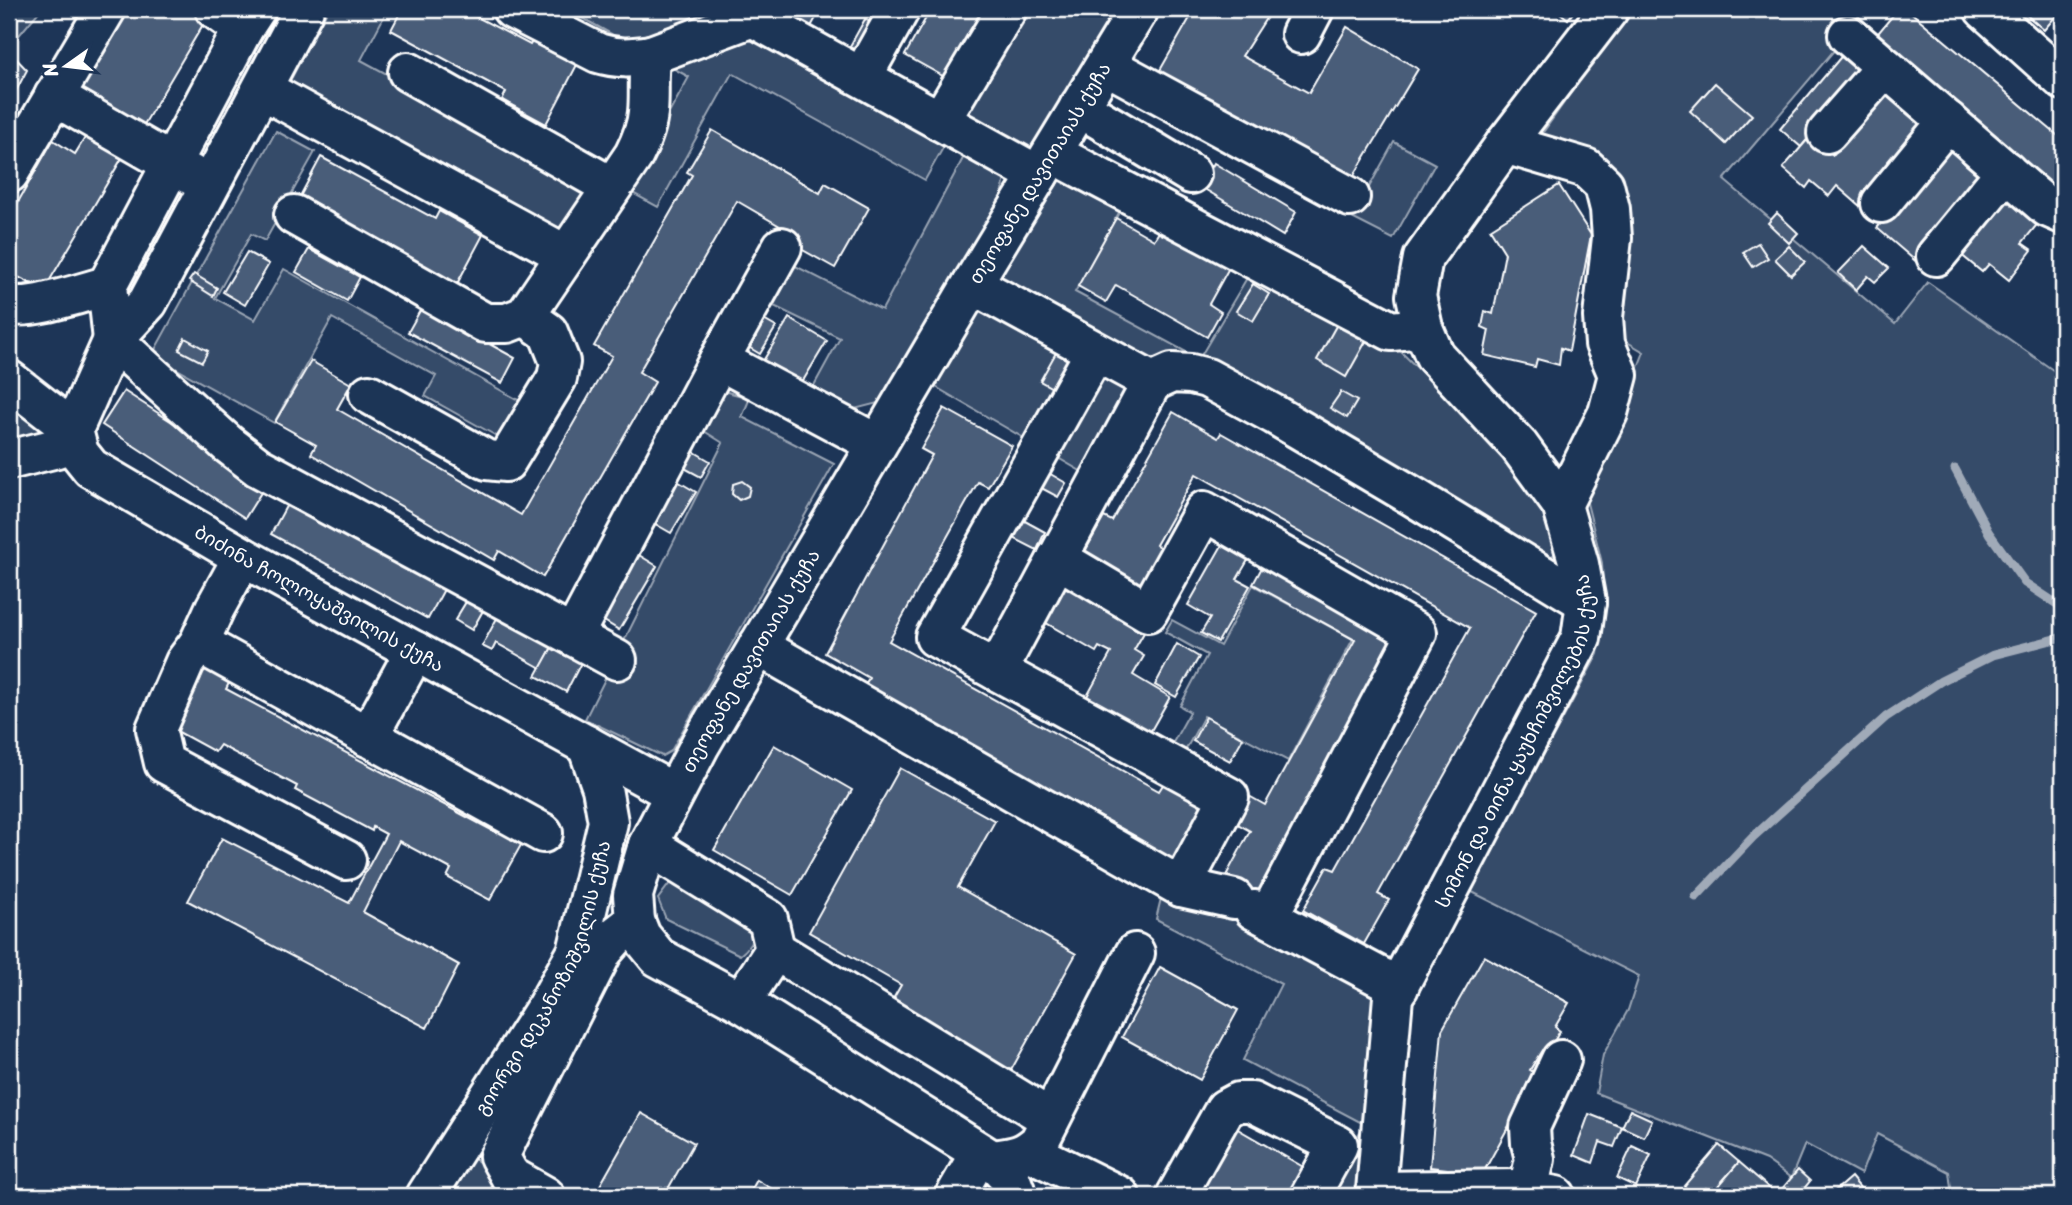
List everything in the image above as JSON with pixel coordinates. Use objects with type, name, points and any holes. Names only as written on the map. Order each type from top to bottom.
[{"type":"street","points":[[9,173],[106,9]]},
{"type":"street","points":[[512,9],[598,53],[629,58],[651,55],[746,13],[940,121],[1045,164],[1391,331],[1423,328]]},
{"type":"street","points":[[862,77],[900,9]]},
{"type":"street","points":[[940,121],[1007,9]]},
{"type":"street","name":"თეოფანე დავითაიას ქუჩა","points":[[635,921],[633,895],[648,845],[700,745],[972,284],[1139,9]]},
{"type":"street","name":"სიმონ და თინა ყაუხჩიშვილების ქუჩა","points":[[1375,1194],[1393,998],[1581,638],[1586,602],[1579,564],[1562,505],[1519,446],[1435,356],[1423,328],[1416,296],[1423,258],[1505,144],[1609,9]]},
{"type":"street","points":[[1983,9],[2063,80]]},
{"type":"street","points":[[9,460],[57,448],[73,430],[113,340],[148,302],[262,89],[263,14]]},
{"type":"street","points":[[263,14],[172,166],[107,286],[113,340],[228,444],[258,467],[617,660]]},
{"type":"street","points":[[1848,35],[2047,207],[2063,214]]},
{"type":"street","points":[[294,215],[485,323],[507,323],[525,316],[634,155],[644,135],[651,55]]},
{"type":"street","points":[[1106,65],[1350,197]]},
{"type":"street","points":[[1828,133],[1885,67]]},
{"type":"street","points":[[408,72],[612,187]]},
{"type":"street","points":[[262,89],[566,255]]},
{"type":"street","points":[[54,96],[172,166],[210,185]]},
{"type":"street","points":[[1079,107],[1191,174]]},
{"type":"street","points":[[1881,203],[1948,121]]},
{"type":"street","points":[[1505,144],[1586,168],[1604,185],[1611,209],[1612,238],[1602,317],[1605,344],[1618,375],[1608,413],[1562,505]]},
{"type":"street","points":[[1936,256],[2006,171]]},
{"type":"street","points":[[573,636],[782,247]]},
{"type":"street","points":[[972,284],[1152,382]]},
{"type":"street","points":[[9,304],[14,307],[40,304],[107,286]]},
{"type":"street","points":[[369,394],[487,460],[506,461],[557,378],[560,362],[548,332],[525,316]]},
{"type":"street","points":[[1095,352],[935,637],[1229,797],[1181,887]]},
{"type":"street","points":[[719,360],[877,444]]},
{"type":"street","points":[[997,671],[1152,382],[1172,373],[1207,378],[1275,415],[1586,602]]},
{"type":"street","points":[[9,380],[73,430]]},
{"type":"street","name":"ბიძინა ჩოლოყაშვილის ქუჩა","points":[[73,430],[79,453],[91,468],[243,557],[674,793]]},
{"type":"street","points":[[1057,558],[1148,612],[1204,511],[1417,633],[1252,909]]},
{"type":"street","points":[[243,557],[199,643],[185,662],[156,729],[164,763],[346,860]]},
{"type":"street","points":[[199,643],[543,833]]},
{"type":"street","points":[[758,646],[1181,887],[1252,909],[1399,987]]},
{"type":"street","points":[[368,737],[415,651]]},
{"type":"street","name":"გიორგი დეკანოზიშვილის ქუჩა","points":[[426,1196],[545,1009],[577,952],[608,822],[603,788],[587,745]]},
{"type":"street","points":[[648,845],[768,919],[775,950],[1049,1118]]},
{"type":"street","points":[[545,1196],[510,1176],[499,1156],[603,951],[635,921],[641,936],[657,957],[741,1002],[986,1156],[1011,1180],[1017,1196]]},
{"type":"street","points":[[741,1002],[775,950]]},
{"type":"street","points":[[986,1156],[1020,1156],[1039,1142],[1135,953]]},
{"type":"street","points":[[1375,1194],[1505,1189],[1542,1193],[1530,1127],[1561,1060]]},
{"type":"street","points":[[1176,1196],[1225,1109],[1238,1102],[1252,1102],[1338,1145],[1310,1196]]},
{"type":"street","points":[[1029,1151],[1120,1196]]},
{"type":"street","points":[[955,1196],[986,1156]]},
{"type":"shaded area","points":[[9,9],[41,9],[11,45],[9,43]]},
{"type":"shaded area","points":[[328,9],[388,9],[361,60],[598,188],[566,247],[283,94]]},
{"type":"shaded area","points":[[566,9],[714,9],[948,139],[925,180],[732,73],[658,207],[627,190],[689,77]]},
{"type":"shaded area","points":[[1022,9],[1119,9],[1039,139],[1028,150],[959,122]]},
{"type":"shaded area","points":[[1630,9],[1860,9],[1859,21],[1724,180],[1895,324],[1928,282],[2060,375],[2063,372],[2063,1196],[1952,1196],[1949,1172],[1877,1134],[1861,1174],[1805,1144],[1791,1178],[1766,1160],[1596,1093],[1603,1055],[1628,1010],[1639,976],[1470,891],[1598,654],[1604,606],[1602,563],[1586,499],[1644,352],[1617,336],[1614,180],[1537,141]]},
{"type":"shaded area","points":[[276,131],[315,152],[265,241],[251,234],[215,298],[255,320],[284,269],[529,406],[509,443],[425,396],[436,376],[332,318],[274,423],[152,355]]},
{"type":"shaded area","points":[[1394,142],[1435,164],[1393,239],[1352,218]]},
{"type":"shaded area","points":[[968,149],[1005,175],[1003,190],[987,237],[882,402],[839,413],[806,400],[840,338],[745,292],[766,251],[882,310]]},
{"type":"shaded area","points":[[1062,168],[1126,200],[1075,292],[1199,359],[1254,266],[1376,327],[1484,434],[1532,488],[1561,536],[1554,555],[1537,561],[1194,369],[1084,473],[934,386]]},
{"type":"shaded area","points":[[9,388],[63,429],[9,452]]},
{"type":"shaded area","points":[[723,391],[750,398],[742,417],[834,464],[671,751],[662,756],[585,719],[723,443],[693,424]]},
{"type":"shaded area","points":[[1253,585],[1353,639],[1288,761],[1204,716],[1184,753],[1171,746],[1190,712],[1180,706],[1207,655],[1165,632],[1172,620],[1220,646]]},
{"type":"shaded area","points":[[670,883],[683,884],[755,929],[746,950],[740,955],[666,919],[658,899]]},
{"type":"shaded area","points":[[1163,890],[1235,912],[1353,971],[1386,1004],[1359,1187],[1354,1196],[1326,1196],[1364,1124],[1243,1060],[1281,984],[1156,919]]},
{"type":"shaded area","points":[[471,1156],[506,1183],[499,1196],[445,1196]]},
{"type":"building","points":[[114,9],[196,9],[208,16],[142,128],[69,85]]},
{"type":"building","points":[[402,9],[462,9],[530,45],[535,37],[579,61],[546,124],[502,100],[506,92],[391,30]]},
{"type":"building","points":[[765,9],[804,9],[817,16],[803,41]]},
{"type":"building","points":[[931,9],[990,9],[950,80],[905,55]]},
{"type":"building","points":[[1195,9],[1272,9],[1242,56],[1309,93],[1347,27],[1418,69],[1347,187],[1155,79]]},
{"type":"building","points":[[1555,9],[1576,9],[1568,19]]},
{"type":"building","points":[[1898,9],[1907,9],[2063,140],[2063,196],[1874,38]]},
{"type":"building","points":[[2025,9],[2062,9],[2044,30],[2023,12]]},
{"type":"building","points":[[865,19],[880,27],[859,63],[845,55]]},
{"type":"building","points":[[9,51],[27,70],[9,104]]},
{"type":"building","points":[[1845,52],[1865,70],[1801,147],[1780,129]]},
{"type":"building","points":[[1715,83],[1752,115],[1726,144],[1690,111]]},
{"type":"building","points":[[1887,90],[1929,126],[1861,207],[1837,186],[1829,196],[1811,181],[1806,188],[1783,168],[1808,139],[1819,148],[1822,145],[1833,155]]},
{"type":"building","points":[[712,130],[820,193],[825,183],[869,208],[835,268],[792,244],[797,236],[737,201],[639,372],[655,382],[543,577],[499,551],[494,560],[311,454],[316,445],[275,422],[311,361],[351,384],[337,409],[521,515],[612,356],[594,346],[692,175],[687,172]]},
{"type":"building","points":[[86,136],[122,158],[44,290],[12,274],[9,264],[9,218],[53,140],[75,154]]},
{"type":"building","points":[[1948,145],[1990,181],[1919,264],[1877,228]]},
{"type":"building","points":[[321,157],[435,219],[439,211],[483,235],[450,297],[297,202]]},
{"type":"building","points":[[1214,163],[1296,212],[1283,236],[1201,187]]},
{"type":"building","points":[[1559,185],[1591,235],[1569,351],[1561,348],[1559,365],[1537,359],[1535,367],[1484,355],[1489,330],[1482,327],[1485,311],[1493,314],[1505,253],[1490,229]]},
{"type":"building","points":[[2005,194],[2040,221],[2022,243],[2032,250],[2009,280],[1989,264],[1982,272],[1959,253]]},
{"type":"building","points":[[1777,213],[1798,233],[1789,243],[1768,223]]},
{"type":"building","points":[[1116,218],[1154,240],[1162,227],[1230,266],[1209,304],[1221,312],[1207,337],[1116,285],[1106,302],[1078,286]]},
{"type":"building","points":[[1758,243],[1768,258],[1753,267],[1743,252]]},
{"type":"building","points":[[1789,246],[1805,262],[1791,275],[1775,259]]},
{"type":"building","points":[[1864,246],[1889,268],[1875,282],[1868,276],[1856,290],[1838,273]]},
{"type":"building","points":[[309,249],[360,277],[347,301],[296,272]]},
{"type":"building","points":[[247,252],[269,264],[245,305],[223,292]]},
{"type":"building","points":[[194,274],[217,288],[213,296],[189,281]]},
{"type":"building","points":[[1253,284],[1269,294],[1253,321],[1236,311]]},
{"type":"building","points":[[422,307],[515,358],[502,383],[408,332]]},
{"type":"building","points":[[755,315],[776,327],[760,354],[740,342]]},
{"type":"building","points":[[1341,317],[1370,334],[1346,377],[1317,360]]},
{"type":"building","points":[[789,318],[827,341],[795,394],[757,371]]},
{"type":"building","points":[[185,338],[208,351],[202,362],[179,350]]},
{"type":"building","points":[[1062,342],[1078,351],[1056,390],[1040,381]]},
{"type":"building","points":[[124,391],[267,483],[245,518],[102,425]]},
{"type":"building","points":[[1341,392],[1357,401],[1347,418],[1330,408]]},
{"type":"building","points":[[944,408],[1012,446],[988,487],[978,482],[889,641],[1159,791],[1164,783],[1209,808],[1176,867],[1132,844],[1135,836],[864,686],[869,678],[825,653],[932,455],[921,449]]},
{"type":"building","points":[[1173,412],[1218,438],[1221,433],[1536,611],[1378,894],[1389,900],[1364,944],[1303,910],[1327,867],[1335,870],[1470,628],[1196,474],[1156,545],[1166,551],[1141,595],[1080,560],[1104,517],[1112,521]]},
{"type":"building","points":[[686,447],[710,461],[701,477],[677,464]]},
{"type":"building","points":[[1040,468],[1066,483],[1058,497],[1032,483]]},
{"type":"building","points":[[669,476],[696,492],[671,533],[645,518]]},
{"type":"building","points":[[742,481],[750,487],[748,496],[739,500],[732,494],[733,484]]},
{"type":"building","points":[[291,497],[448,582],[428,619],[271,534]]},
{"type":"building","points":[[1014,515],[1045,532],[1037,550],[1004,533]]},
{"type":"building","points":[[1225,540],[1251,555],[1237,579],[1250,586],[1218,642],[1201,633],[1210,618],[1188,605]]},
{"type":"building","points":[[629,549],[657,566],[619,630],[591,613]]},
{"type":"building","points":[[1267,558],[1403,632],[1255,902],[1222,883],[1250,831],[1227,818],[1242,792],[1265,805],[1355,640],[1253,584]]},
{"type":"building","points":[[1057,578],[1146,629],[1134,650],[1144,656],[1133,675],[1170,697],[1144,743],[1081,707],[1111,653],[1099,647],[1096,652],[1036,617]]},
{"type":"building","points":[[469,597],[485,607],[472,630],[455,620]]},
{"type":"building","points":[[497,618],[552,647],[541,668],[496,643],[492,651],[482,646]]},
{"type":"building","points":[[555,642],[584,657],[566,692],[536,676]]},
{"type":"building","points":[[1177,644],[1199,657],[1176,697],[1155,685]]},
{"type":"building","points":[[205,666],[231,679],[226,689],[497,833],[499,824],[525,838],[490,900],[447,877],[451,869],[399,841],[363,912],[459,965],[427,1028],[188,901],[222,838],[349,903],[386,834],[373,827],[372,831],[295,790],[297,786],[220,745],[215,752],[173,729]]},
{"type":"building","points":[[1206,717],[1243,738],[1230,761],[1193,741]]},
{"type":"building","points":[[774,745],[852,790],[792,895],[714,850]]},
{"type":"building","points":[[900,768],[995,821],[958,887],[1076,954],[1009,1074],[889,1006],[901,985],[809,932]]},
{"type":"building","points":[[1484,956],[1569,1003],[1555,1027],[1560,1031],[1547,1053],[1542,1050],[1530,1070],[1537,1074],[1519,1124],[1511,1122],[1483,1173],[1430,1167],[1442,1030]]},
{"type":"building","points":[[1160,967],[1238,1010],[1200,1080],[1122,1037]]},
{"type":"building","points":[[1630,1110],[1652,1120],[1644,1137],[1622,1127]]},
{"type":"building","points":[[641,1113],[694,1143],[664,1196],[594,1196]]},
{"type":"building","points":[[1589,1114],[1622,1127],[1614,1147],[1600,1142],[1593,1163],[1574,1155]]},
{"type":"building","points":[[1236,1128],[1312,1172],[1298,1196],[1197,1196]]},
{"type":"building","points":[[1719,1145],[1739,1162],[1712,1193],[1706,1188],[1699,1196],[1695,1196],[1684,1186]]},
{"type":"building","points":[[1632,1146],[1651,1155],[1636,1187],[1617,1178]]},
{"type":"building","points":[[1739,1162],[1775,1193],[1773,1196],[1724,1196],[1716,1189]]},
{"type":"building","points":[[1798,1170],[1810,1181],[1798,1196],[1776,1196]]},
{"type":"building","points":[[1851,1177],[1867,1196],[1829,1196]]},
{"type":"building","points":[[757,1180],[784,1196],[748,1196]]},
{"type":"waterway","points":[[1955,469],[1989,533],[2025,583],[2063,608]]},
{"type":"waterway","points":[[1696,897],[1753,837],[1886,717],[1941,681],[1993,655],[2063,637]]}]
